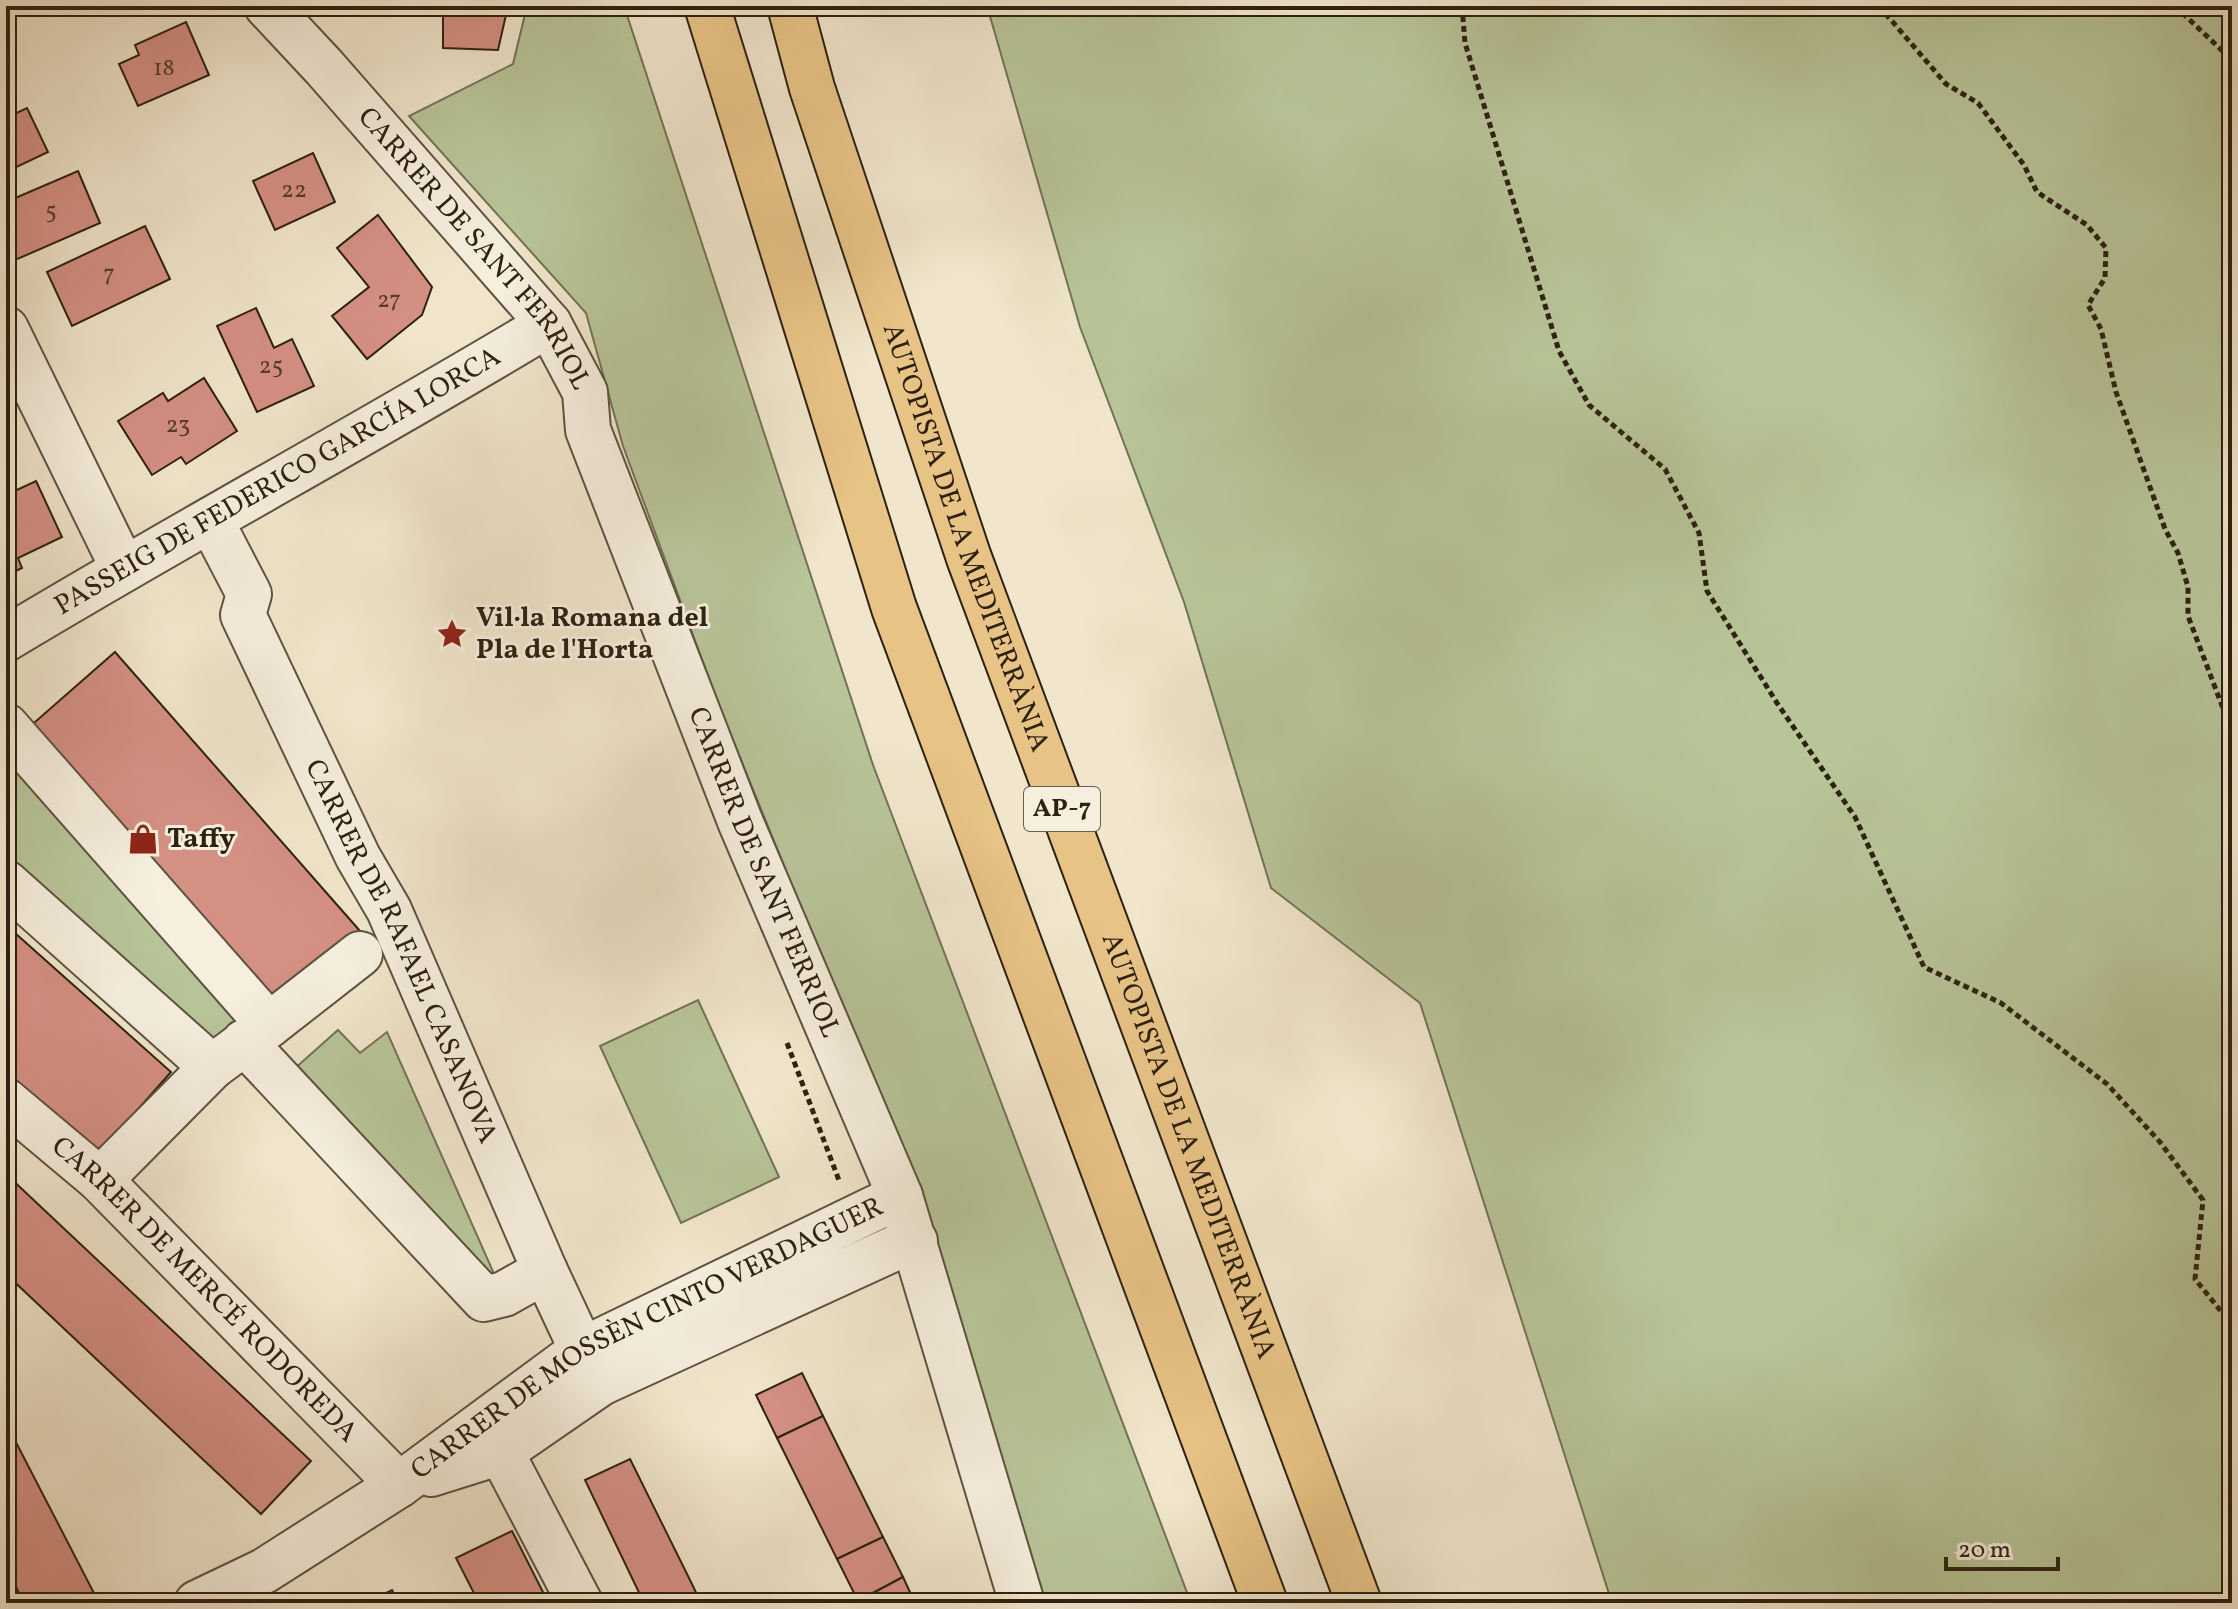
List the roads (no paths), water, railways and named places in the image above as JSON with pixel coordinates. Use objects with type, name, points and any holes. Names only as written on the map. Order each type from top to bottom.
[{"type":"highway","points":[[707,6],[894,608],[1265,1603]]},
{"type":"highway","name":"AUTOPISTA DE LA MEDITERRÀNIA","points":[[790,6],[812,88],[969,558],[1359,1603]]},
{"type":"street","name":"CARRER DE SANT FERRIOL","points":[[267,6],[549,324],[585,392],[588,430],[728,792],[900,1196],[1022,1603]]},
{"type":"street","name":"PASSEIG DE FEDERICO GARCÍA LORCA","points":[[6,639],[123,568],[211,521],[549,324]]},
{"type":"street","points":[[6,329],[123,568]]},
{"type":"street","name":"CARRER DE RAFAEL CASANOVA","points":[[211,521],[249,594],[243,615],[358,857],[389,910],[545,1271],[592,1366]]},
{"type":"street","points":[[6,726],[242,1045],[484,1299],[504,1294],[545,1271]]},
{"type":"street","points":[[6,883],[242,1045]]},
{"type":"street","points":[[100,1180],[242,1045],[360,954]]},
{"type":"street","name":"CARRER DE MERCÉ RODOREDA","points":[[6,1101],[100,1180],[399,1485]]},
{"type":"street","name":"CARRER DE MOSSÈN CINTO VERDAGUER","points":[[197,1603],[272,1587],[399,1485],[592,1366],[900,1196]]},
{"type":"street","name":"CARRER DE MOSSÈN CINTO VERDAGUER","points":[[399,1485],[501,1452],[592,1366],[915,1241]]},
{"type":"street","points":[[501,1452],[580,1603]]},
{"type":"place","name":"Vil·la Romana del Pla de l'Horta","points":[[452,634]]},
{"type":"place","name":"Taffy","points":[[143,839]]}]
